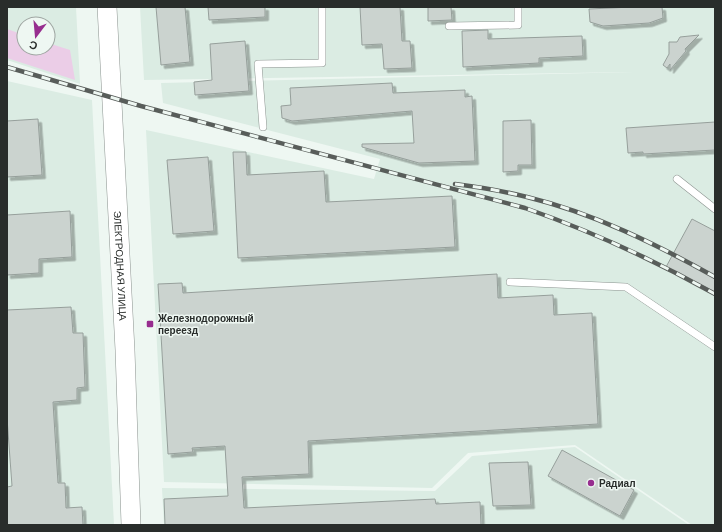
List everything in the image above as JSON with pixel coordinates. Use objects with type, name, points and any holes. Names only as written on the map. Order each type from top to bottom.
[{"type":"street","name":"ЭЛЕКТРОДНАЯ УЛИЦА","points":[[107,7],[125,350],[132,525]]},
{"type":"lane","points":[[263,127],[258,64],[322,63],[322,7]]},
{"type":"lane","points":[[449,26],[518,25],[518,7]]},
{"type":"lane","points":[[676,179],[715,210]]},
{"type":"lane","points":[[510,282],[626,287],[715,347]]},
{"type":"shaded area","points":[[7,7],[76,7],[80,84],[7,60]]},
{"type":"shaded area","points":[[140,7],[715,7],[715,525],[692,525],[575,445],[468,453],[432,488],[164,482],[146,130],[374,179],[380,159],[163,103],[161,83],[633,72],[144,80]]},
{"type":"shaded area","points":[[7,29],[16,32],[16,56],[56,56],[56,46],[70,50],[75,80],[7,58]]},
{"type":"shaded area","points":[[7,81],[92,100],[114,525],[7,525]]},
{"type":"shaded area","points":[[575,447],[689,525],[164,525],[162,488],[435,491],[472,456]]},
{"type":"building","points":[[156,7],[185,7],[190,62],[161,65]]},
{"type":"building","points":[[208,7],[265,7],[265,17],[209,20]]},
{"type":"building","points":[[360,7],[400,7],[402,41],[410,41],[412,68],[384,69],[382,44],[362,45]]},
{"type":"building","points":[[428,7],[451,7],[452,20],[428,21]]},
{"type":"building","points":[[662,7],[663,18],[649,23],[603,26],[590,22],[589,9]]},
{"type":"building","points":[[488,30],[488,39],[582,36],[583,56],[539,58],[539,63],[463,67],[462,31]]},
{"type":"building","points":[[699,35],[685,49],[686,51],[670,70],[670,64],[667,68],[663,65],[669,54],[669,42],[677,42],[680,37]]},
{"type":"building","points":[[245,41],[249,91],[195,95],[194,82],[212,80],[210,44]]},
{"type":"building","points":[[392,83],[393,93],[465,90],[465,97],[472,96],[475,161],[419,163],[362,147],[362,144],[414,143],[412,111],[292,121],[282,118],[281,106],[291,105],[290,88]]},
{"type":"building","points":[[38,119],[42,175],[7,177],[7,121]]},
{"type":"building","points":[[531,120],[532,165],[518,165],[518,171],[503,172],[503,121]]},
{"type":"building","points":[[715,122],[715,150],[643,154],[643,152],[628,153],[626,128]]},
{"type":"building","points":[[233,152],[246,152],[247,175],[324,171],[326,202],[452,196],[455,247],[238,258]]},
{"type":"building","points":[[208,157],[214,231],[173,234],[167,160]]},
{"type":"building","points":[[70,211],[72,257],[39,259],[39,273],[7,275],[7,215]]},
{"type":"building","points":[[692,219],[715,231],[715,292],[666,267]]},
{"type":"building","points":[[497,274],[498,298],[553,295],[554,315],[592,313],[598,424],[308,441],[309,474],[242,477],[244,508],[435,499],[436,504],[480,502],[481,525],[165,525],[164,499],[228,496],[225,446],[192,448],[193,452],[168,454],[158,284],[182,283],[183,293]]},
{"type":"building","points":[[71,307],[73,333],[83,333],[85,387],[77,388],[77,400],[53,402],[58,483],[65,483],[66,508],[82,507],[83,525],[7,525],[7,487],[12,486],[7,418],[7,310]]},
{"type":"building","name":"Радиал","points":[[562,450],[634,490],[620,516],[548,476]]},
{"type":"building","points":[[528,462],[531,505],[493,506],[489,463]]},
{"type":"railway","points":[[7,67],[141,106],[525,208],[574,226],[622,247],[669,269],[715,294]]},
{"type":"railway","points":[[455,184],[491,189],[518,195],[576,212],[647,241],[715,277]]},
{"type":"place","name":"Железнодорожный переезд","points":[[150,324]]},
{"type":"place","name":"Радиал","points":[[591,483]]}]
